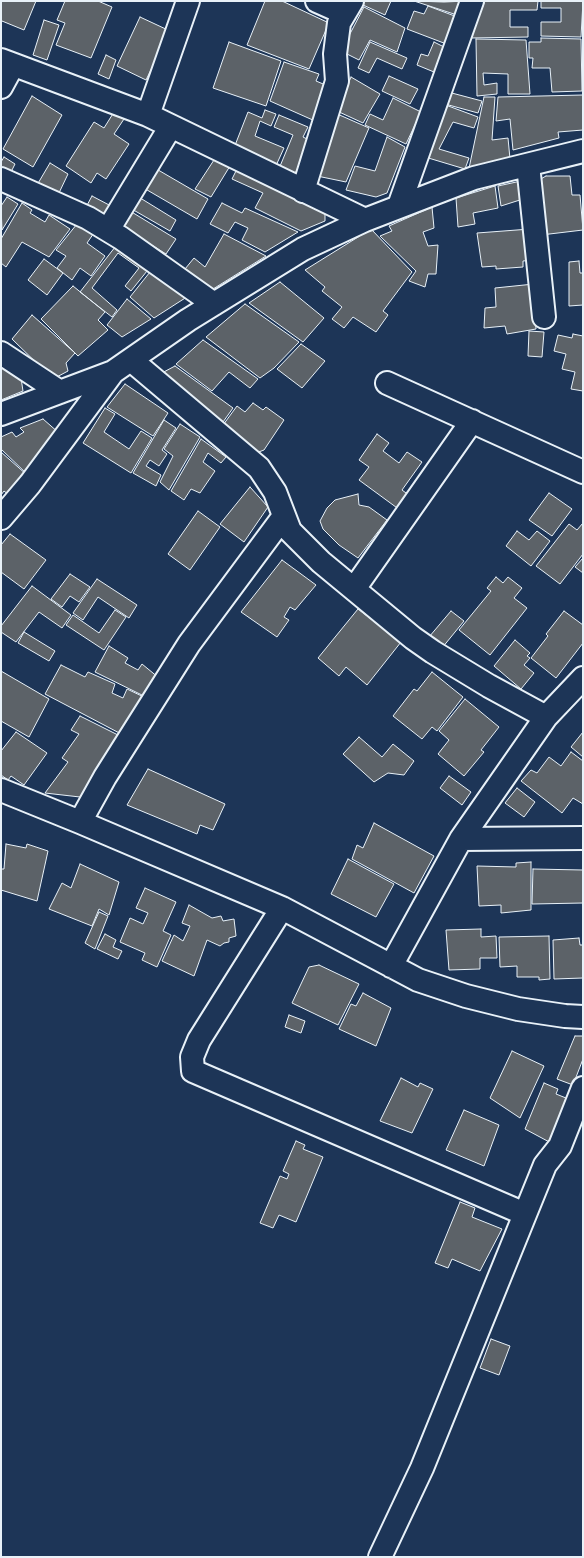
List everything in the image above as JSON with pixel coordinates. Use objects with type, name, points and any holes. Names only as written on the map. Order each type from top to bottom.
[{"type":"street","points":[[148,116],[188,1]]},
{"type":"street","points":[[303,191],[337,81],[335,61],[336,40],[339,23],[348,7],[317,1]]},
{"type":"street","points":[[400,206],[472,1]]},
{"type":"street","points":[[1,87],[7,62],[171,126],[365,220]]},
{"type":"street","points":[[108,230],[171,126]]},
{"type":"street","points":[[1,414],[122,366],[214,304],[303,249],[365,220],[474,178],[583,151]]},
{"type":"street","points":[[528,165],[544,317]]},
{"type":"street","points":[[1,179],[88,218],[214,304]]},
{"type":"street","points":[[1,353],[60,392]]},
{"type":"street","points":[[122,366],[259,468],[275,492],[290,531],[321,562],[413,638],[489,686],[546,718]]},
{"type":"street","points":[[1,518],[30,484],[122,366]]},
{"type":"street","points":[[387,383],[583,472]]},
{"type":"street","points":[[354,589],[472,421]]},
{"type":"street","points":[[80,822],[105,777],[189,644],[284,516]]},
{"type":"street","points":[[391,966],[461,839],[546,718],[583,678]]},
{"type":"street","points":[[1,790],[282,908],[418,980],[466,996],[518,1009],[583,1017]]},
{"type":"street","points":[[461,839],[583,838]]},
{"type":"street","points":[[282,908],[199,1040],[192,1057],[193,1072],[525,1214]]},
{"type":"street","points":[[380,1557],[422,1468],[545,1165],[560,1146],[583,1088]]},
{"type":"building","points":[[1,1],[36,1],[24,30],[2,21],[1,23]]},
{"type":"building","points":[[65,1],[98,1],[112,7],[91,58],[56,45],[65,23],[57,20]]},
{"type":"building","points":[[265,1],[282,1],[329,23],[309,69],[247,45]]},
{"type":"building","points":[[365,1],[391,1],[385,15],[363,5]]},
{"type":"building","points":[[414,1],[444,2],[467,1],[460,16]]},
{"type":"building","points":[[485,1],[538,1],[537,10],[510,10],[510,27],[528,27],[528,37],[470,38]]},
{"type":"building","points":[[541,1],[583,1],[581,37],[541,36],[541,22],[561,22],[561,8],[541,8]]},
{"type":"building","points":[[428,6],[460,18],[449,45],[407,29],[414,11],[424,14]]},
{"type":"building","points":[[364,7],[405,28],[397,52],[370,40],[359,60],[341,51]]},
{"type":"building","points":[[140,17],[170,31],[146,80],[117,66]]},
{"type":"building","points":[[44,20],[59,25],[47,60],[33,55]]},
{"type":"building","points":[[541,38],[581,39],[582,91],[552,92],[550,68],[532,68],[533,58],[529,58],[529,42],[541,42]]},
{"type":"building","points":[[476,39],[526,40],[530,94],[508,94],[508,74],[483,73],[484,85],[497,83],[497,94],[477,96]]},
{"type":"building","points":[[229,42],[281,61],[266,106],[213,88]]},
{"type":"building","points":[[370,42],[407,58],[402,69],[377,58],[369,73],[358,68]]},
{"type":"building","points":[[434,42],[444,47],[434,72],[417,65],[421,54],[428,56]]},
{"type":"building","points":[[106,55],[116,60],[109,79],[98,74]]},
{"type":"building","points":[[284,62],[319,74],[316,81],[328,86],[315,121],[270,101]]},
{"type":"building","points":[[389,76],[418,89],[410,104],[382,91]]},
{"type":"building","points":[[351,77],[380,94],[363,123],[337,111]]},
{"type":"building","points":[[448,92],[482,101],[478,113],[445,104]]},
{"type":"building","points":[[583,95],[583,130],[558,132],[559,138],[513,150],[510,119],[496,121],[498,97]]},
{"type":"building","points":[[32,96],[62,115],[33,167],[3,149]]},
{"type":"building","points":[[484,97],[495,97],[492,140],[508,138],[510,159],[468,173]]},
{"type":"building","points":[[393,98],[421,112],[406,144],[365,125],[370,114],[383,120]]},
{"type":"building","points":[[443,104],[478,117],[474,128],[453,122],[439,149],[469,158],[465,169],[425,157]]},
{"type":"building","points":[[265,110],[276,114],[271,126],[260,121],[255,136],[284,148],[274,170],[232,153],[248,112],[262,118]]},
{"type":"building","points":[[114,112],[124,119],[114,134],[129,144],[106,179],[97,173],[91,183],[66,166],[94,122],[104,128]]},
{"type":"building","points":[[335,113],[369,128],[346,182],[317,176]]},
{"type":"building","points":[[279,115],[308,127],[303,137],[309,140],[294,177],[278,171],[293,135],[274,127]]},
{"type":"building","points":[[387,137],[405,147],[387,193],[376,197],[346,190],[355,166],[375,171]]},
{"type":"building","points":[[4,157],[15,164],[11,172],[1,167]]},
{"type":"building","points":[[214,160],[230,166],[211,197],[195,189]]},
{"type":"building","points":[[50,163],[68,174],[58,195],[37,185]]},
{"type":"building","points":[[153,167],[208,199],[197,219],[142,187]]},
{"type":"building","points":[[237,169],[325,208],[325,221],[301,231],[255,208],[263,193],[232,179]]},
{"type":"building","points":[[546,176],[570,176],[572,195],[580,195],[583,230],[541,235],[539,180]]},
{"type":"building","points":[[521,181],[523,199],[501,206],[498,186]]},
{"type":"building","points":[[495,186],[498,208],[473,213],[475,224],[458,227],[456,198]]},
{"type":"building","points":[[92,196],[111,206],[104,219],[85,209]]},
{"type":"building","points":[[137,196],[176,220],[170,231],[130,208]]},
{"type":"building","points":[[7,197],[18,204],[2,230],[1,206]]},
{"type":"building","points":[[22,203],[32,210],[30,213],[45,222],[49,215],[70,229],[49,257],[22,242],[6,267],[1,263],[1,239]]},
{"type":"building","points":[[222,203],[242,213],[245,208],[298,232],[265,252],[242,240],[248,228],[235,222],[228,233],[210,224]]},
{"type":"building","points":[[432,207],[434,228],[423,232],[428,246],[438,245],[436,274],[428,274],[425,287],[409,281],[416,271],[380,236],[392,231],[389,226]]},
{"type":"building","points":[[130,211],[176,239],[166,254],[120,225]]},
{"type":"building","points":[[81,219],[96,230],[87,243],[105,256],[91,276],[80,268],[72,280],[57,268],[66,256],[56,250]]},
{"type":"building","points":[[371,229],[412,272],[383,311],[388,315],[376,332],[353,317],[344,328],[332,319],[342,307],[322,291],[325,287],[305,270]]},
{"type":"building","points":[[530,229],[532,260],[523,261],[523,267],[496,269],[496,266],[482,267],[477,233]]},
{"type":"building","points":[[224,234],[266,256],[213,289],[185,269],[194,258],[205,267]]},
{"type":"building","points":[[119,242],[151,266],[131,291],[125,286],[139,268],[118,253],[92,288],[117,310],[112,317],[80,292]]},
{"type":"building","points":[[44,259],[63,273],[47,295],[28,280]]},
{"type":"building","points":[[579,261],[580,273],[583,273],[583,305],[569,306],[569,262]]},
{"type":"building","points":[[154,267],[193,293],[154,318],[130,297]]},
{"type":"building","points":[[280,282],[324,318],[303,342],[249,303]]},
{"type":"building","points":[[534,284],[536,329],[507,334],[505,326],[484,328],[485,308],[496,307],[495,288]]},
{"type":"building","points":[[73,286],[105,312],[98,320],[108,330],[78,356],[41,319]]},
{"type":"building","points":[[127,299],[151,319],[122,337],[107,325]]},
{"type":"building","points":[[245,304],[299,342],[274,368],[260,378],[206,337]]},
{"type":"building","points":[[32,315],[75,353],[66,363],[68,371],[53,379],[12,339]]},
{"type":"building","points":[[529,331],[544,332],[542,357],[528,356]]},
{"type":"building","points":[[573,334],[583,336],[583,391],[571,389],[575,372],[562,369],[566,354],[554,351],[558,335],[572,338]]},
{"type":"building","points":[[203,340],[258,379],[250,388],[229,372],[212,391],[176,364]]},
{"type":"building","points":[[301,344],[325,361],[302,388],[277,369]]},
{"type":"building","points":[[1,359],[21,378],[23,391],[1,400]]},
{"type":"building","points":[[175,366],[233,408],[223,422],[160,374]]},
{"type":"building","points":[[125,384],[168,413],[153,436],[107,407]]},
{"type":"building","points":[[253,403],[263,410],[266,407],[284,420],[264,450],[256,453],[223,425],[237,406],[245,412]]},
{"type":"building","points":[[105,408],[115,414],[104,432],[129,449],[141,431],[152,438],[131,473],[83,443]]},
{"type":"building","points":[[43,419],[59,433],[28,475],[1,449],[1,437],[12,432],[16,437],[24,432],[20,428]]},
{"type":"building","points":[[164,420],[176,428],[162,450],[167,454],[159,466],[150,460],[146,466],[161,475],[156,486],[133,473]]},
{"type":"building","points":[[180,424],[200,437],[169,490],[160,482],[173,456],[164,449]]},
{"type":"building","points":[[377,434],[389,443],[383,451],[399,463],[407,452],[422,462],[402,490],[414,499],[404,513],[359,480],[369,467],[359,460]]},
{"type":"building","points":[[201,439],[226,457],[221,463],[208,453],[203,462],[215,471],[200,493],[191,489],[184,500],[171,491]]},
{"type":"building","points":[[1,452],[27,475],[9,495],[4,491],[1,495]]},
{"type":"building","points":[[250,487],[268,507],[244,542],[220,524]]},
{"type":"building","points":[[549,493],[572,509],[552,536],[529,520]]},
{"type":"building","points":[[358,494],[359,505],[369,507],[387,520],[358,558],[339,545],[323,529],[320,521],[327,508],[335,500]]},
{"type":"building","points":[[198,511],[220,527],[190,570],[168,554]]},
{"type":"building","points":[[583,523],[583,554],[560,584],[536,566],[569,524],[577,530]]},
{"type":"building","points":[[517,531],[529,540],[537,531],[550,541],[531,566],[506,546]]},
{"type":"building","points":[[10,534],[46,560],[24,589],[1,572],[1,545]]},
{"type":"building","points":[[583,558],[583,573],[575,567]]},
{"type":"building","points":[[282,560],[316,585],[295,610],[290,607],[284,617],[289,620],[277,637],[241,612]]},
{"type":"building","points":[[70,574],[90,587],[79,602],[70,596],[62,607],[51,599]]},
{"type":"building","points":[[496,577],[503,583],[508,577],[522,588],[514,598],[527,608],[490,655],[459,630],[491,591],[487,588]]},
{"type":"building","points":[[97,579],[137,605],[129,618],[98,597],[83,620],[73,613]]},
{"type":"building","points":[[32,586],[71,615],[62,628],[39,612],[16,642],[1,632],[1,626]]},
{"type":"building","points":[[358,609],[401,642],[367,685],[346,667],[339,676],[318,658]]},
{"type":"building","points":[[115,610],[126,617],[104,650],[66,625],[73,615],[99,633]]},
{"type":"building","points":[[451,611],[464,621],[442,648],[429,637]]},
{"type":"building","points":[[564,611],[583,625],[583,643],[556,678],[531,658],[548,636],[546,634]]},
{"type":"building","points":[[24,632],[55,651],[49,661],[18,643]]},
{"type":"building","points":[[515,640],[530,653],[527,656],[530,658],[524,665],[534,673],[521,689],[494,666]]},
{"type":"building","points":[[109,646],[128,658],[125,663],[138,670],[142,664],[159,678],[146,697],[95,672]]},
{"type":"building","points":[[61,665],[85,677],[88,672],[115,684],[112,693],[123,698],[127,689],[146,698],[125,736],[45,694]]},
{"type":"building","points":[[1,671],[49,699],[29,737],[1,721]]},
{"type":"building","points":[[432,672],[463,697],[437,731],[432,727],[422,739],[393,716],[414,689],[417,691]]},
{"type":"building","points":[[465,699],[499,727],[481,750],[484,752],[464,776],[438,754],[449,740],[439,731]]},
{"type":"building","points":[[80,716],[124,738],[80,797],[45,793],[68,762],[62,758],[79,734],[71,730]]},
{"type":"building","points":[[16,732],[47,753],[24,785],[11,776],[8,780],[1,775],[1,751]]},
{"type":"building","points":[[583,732],[583,757],[571,747]]},
{"type":"building","points":[[359,737],[382,757],[393,744],[414,761],[404,775],[388,773],[374,782],[343,754]]},
{"type":"building","points":[[571,752],[583,761],[583,804],[573,798],[562,813],[521,781],[531,770],[537,773],[549,757],[561,766]]},
{"type":"building","points":[[148,769],[225,804],[213,830],[200,825],[197,834],[127,805]]},
{"type":"building","points":[[449,776],[471,792],[462,805],[440,788]]},
{"type":"building","points":[[517,788],[535,802],[524,817],[505,803]]},
{"type":"building","points":[[374,823],[434,856],[414,893],[352,859],[357,845],[363,848]]},
{"type":"building","points":[[6,844],[26,848],[27,844],[48,851],[37,901],[1,890],[1,869],[4,869]]},
{"type":"building","points":[[348,859],[394,884],[376,917],[331,894]]},
{"type":"building","points":[[531,862],[531,910],[501,913],[501,905],[479,906],[477,866],[516,867],[516,863]]},
{"type":"building","points":[[80,864],[119,882],[109,915],[99,909],[92,926],[49,909],[62,883],[71,888]]},
{"type":"building","points":[[533,869],[583,870],[583,903],[532,904]]},
{"type":"building","points":[[145,888],[176,902],[163,931],[171,935],[157,967],[142,960],[145,953],[120,942],[130,918],[143,924],[148,913],[136,908]]},
{"type":"building","points":[[189,905],[212,918],[221,916],[223,921],[234,919],[236,936],[229,938],[229,942],[220,946],[207,940],[194,976],[162,961],[174,935],[183,941],[190,926],[182,923]]},
{"type":"building","points":[[99,912],[108,916],[95,949],[85,943]]},
{"type":"building","points":[[481,929],[481,937],[496,936],[497,958],[480,958],[480,969],[449,970],[446,930]]},
{"type":"building","points":[[105,934],[116,940],[113,947],[122,951],[118,959],[97,949]]},
{"type":"building","points":[[549,936],[550,979],[539,980],[539,977],[517,977],[517,966],[500,967],[499,937]]},
{"type":"building","points":[[579,938],[580,945],[583,945],[583,978],[554,979],[553,940]]},
{"type":"building","points":[[319,965],[359,984],[338,1025],[292,1003],[309,967]]},
{"type":"building","points":[[363,993],[391,1008],[376,1046],[339,1029],[351,1004],[356,1006]]},
{"type":"building","points":[[289,1015],[305,1021],[301,1033],[285,1027]]},
{"type":"building","points":[[575,1036],[583,1036],[583,1059],[573,1085],[557,1079]]},
{"type":"building","points":[[512,1051],[544,1066],[520,1118],[490,1098]]},
{"type":"building","points":[[401,1078],[418,1087],[420,1083],[433,1089],[412,1133],[380,1121]]},
{"type":"building","points":[[544,1083],[558,1089],[556,1094],[571,1100],[553,1144],[525,1129]]},
{"type":"building","points":[[464,1110],[499,1125],[484,1166],[446,1150]]},
{"type":"building","points":[[296,1141],[305,1145],[303,1149],[323,1157],[296,1222],[279,1215],[273,1228],[260,1223],[280,1176],[287,1179],[289,1174],[283,1171]]},
{"type":"building","points":[[460,1202],[475,1208],[472,1217],[502,1229],[480,1271],[452,1259],[448,1268],[435,1263]]},
{"type":"building","points":[[491,1339],[510,1346],[499,1375],[480,1368]]}]
